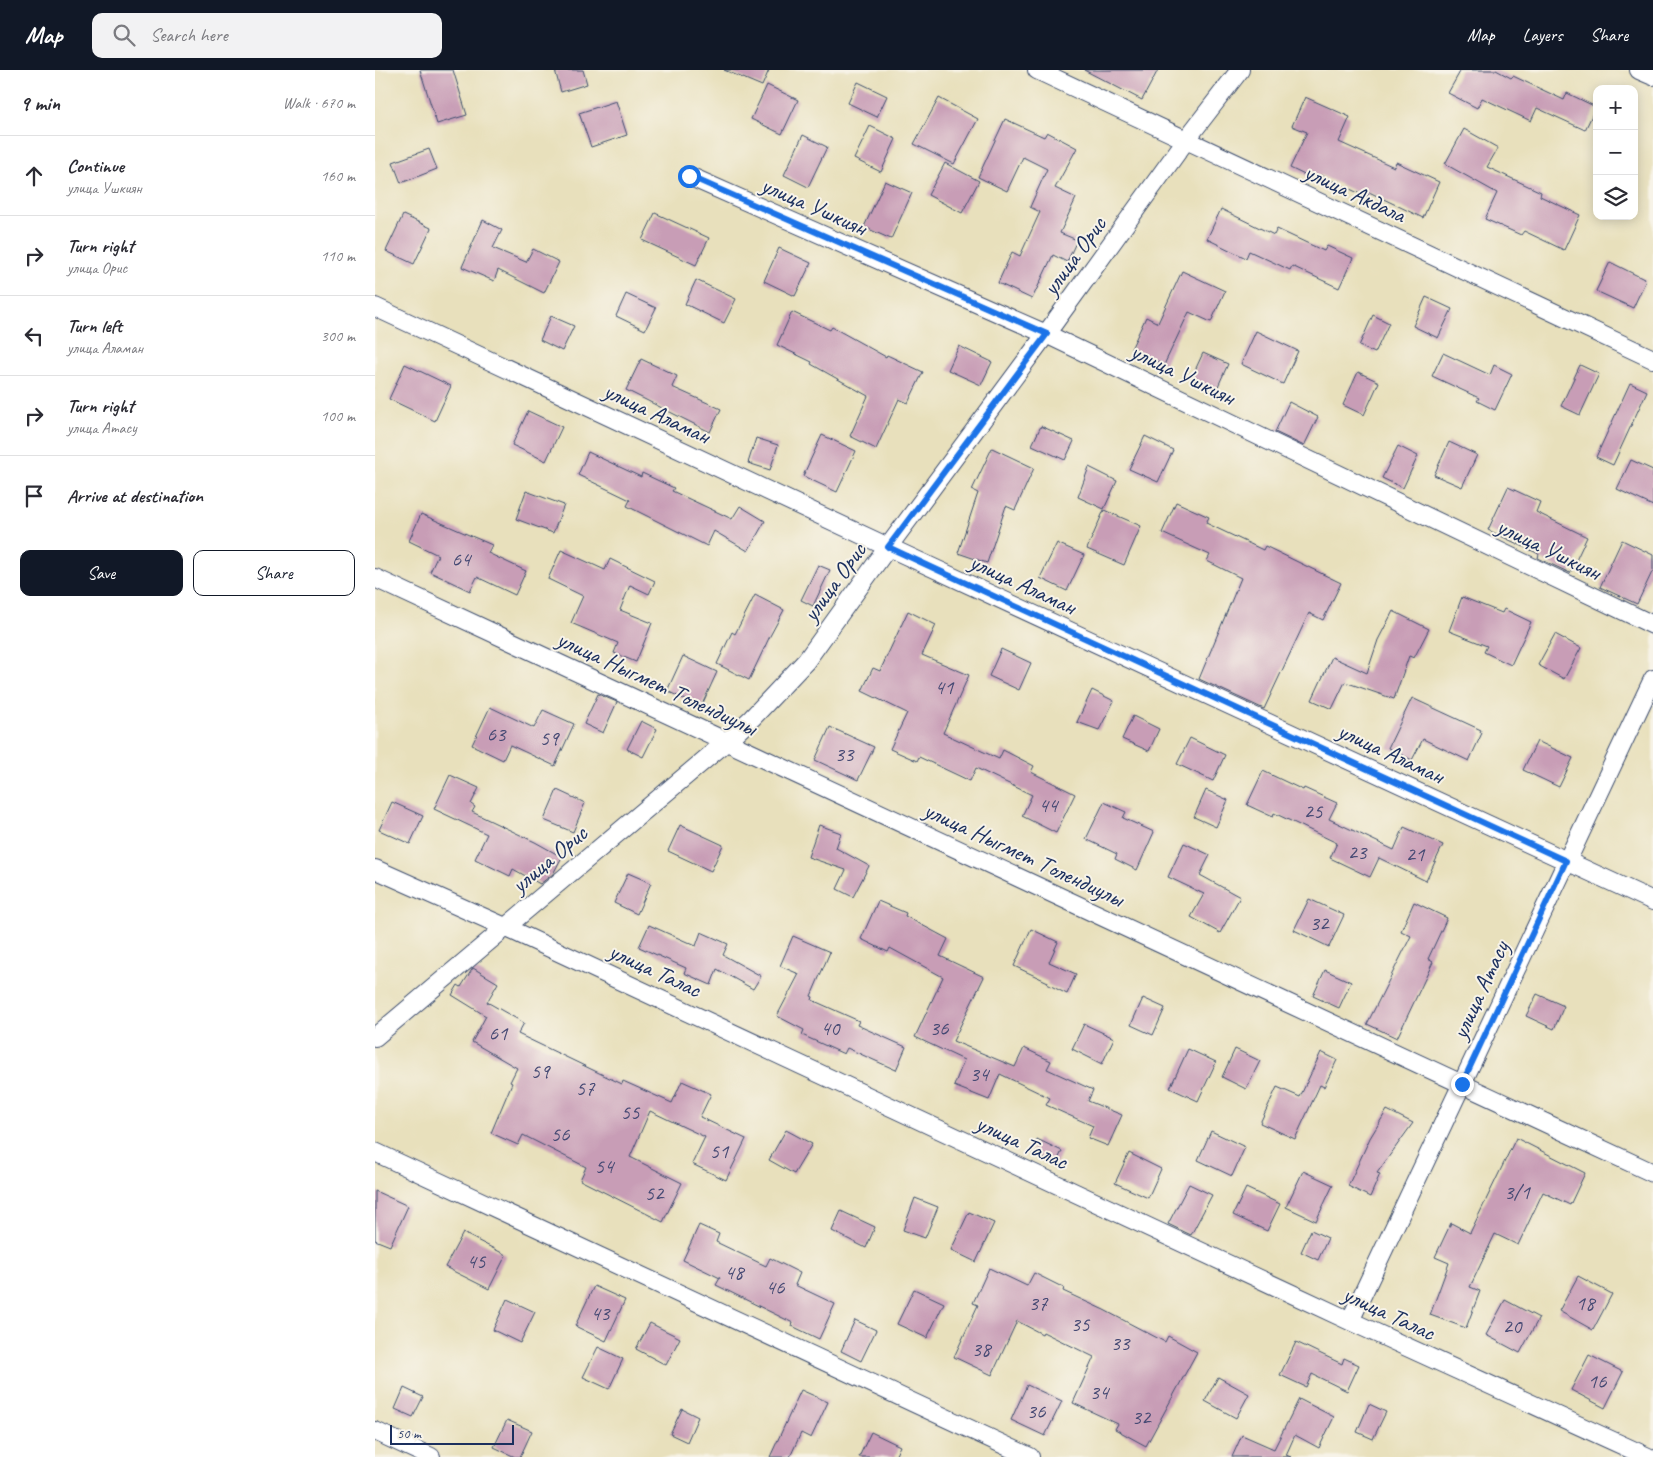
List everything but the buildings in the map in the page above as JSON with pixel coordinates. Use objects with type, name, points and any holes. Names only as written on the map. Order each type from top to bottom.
[{"type":"street","name":"улица Акдала","points":[[1037,70],[1653,359]]},
{"type":"street","name":"улица Орис","points":[[375,1036],[726,742],[752,718],[806,661],[888,547],[1047,334],[1186,140],[1240,70]]},
{"type":"street","points":[[1639,70],[1653,76]]},
{"type":"street","name":"улица Ушкиян","points":[[689,176],[1047,334],[1653,625]]},
{"type":"street","name":"улица Аламан","points":[[375,307],[1653,901]]},
{"type":"street","name":"улица Ныгмет Толендиулы","points":[[375,578],[1653,1173]]},
{"type":"street","name":"улица Атасу","points":[[1350,1321],[1653,680]]},
{"type":"street","name":"улица Талас","points":[[375,869],[505,927],[1350,1321],[1648,1457]]},
{"type":"street","points":[[375,1152],[1030,1457]]},
{"type":"street","points":[[375,1431],[431,1457]]},
{"type":"route","points":[[689,176],[1047,334],[888,547],[1566,861],[1462,1084]]}]
